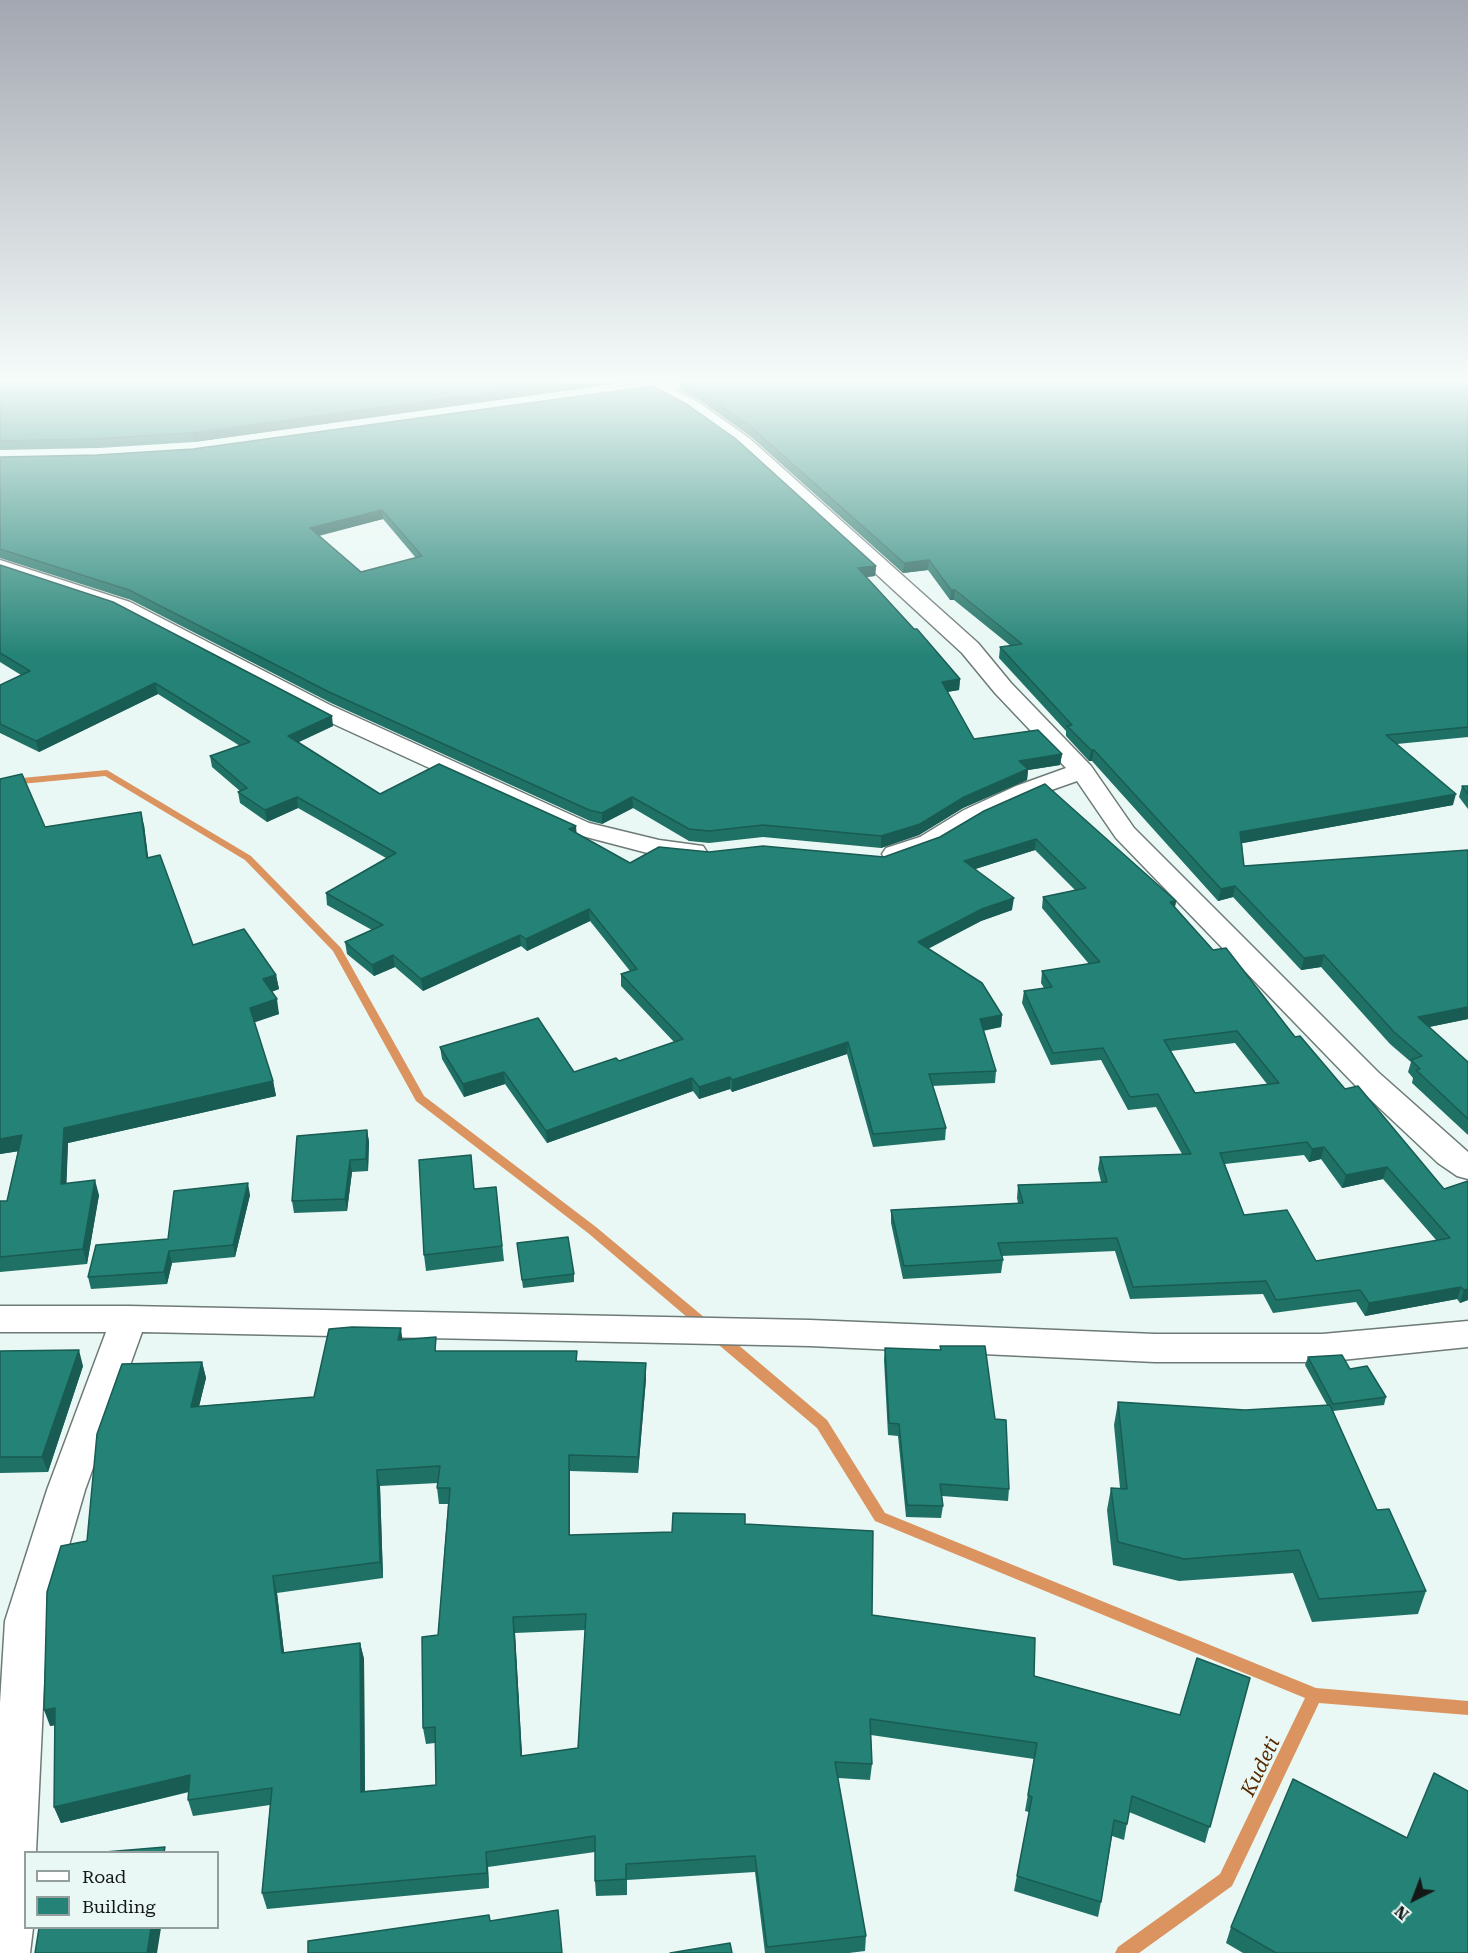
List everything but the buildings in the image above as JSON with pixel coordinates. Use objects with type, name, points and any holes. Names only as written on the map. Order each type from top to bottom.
[{"type":"street","points":[[778,474],[970,648],[1003,688],[1082,771],[1125,833],[1367,1080],[1449,1155],[1468,1168]]},
{"type":"street","points":[[0,566],[123,606],[322,710],[580,828],[659,848],[719,852]]},
{"type":"street","points":[[873,857],[884,858],[929,842],[974,815],[1025,791],[1082,771]]},
{"type":"street","points":[[0,1319],[129,1319],[810,1333],[1155,1348],[1322,1348],[1468,1334]]},
{"type":"street","points":[[8,1948],[26,1621],[66,1490],[129,1319]]},
{"type":"waterway","points":[[0,783],[107,773],[248,858],[337,950],[420,1098],[592,1230],[706,1326]]},
{"type":"waterway","points":[[718,1336],[822,1424],[880,1517],[1315,1695]]},
{"type":"waterway","name":"Kudeti","points":[[1124,1953],[1226,1880],[1315,1695]]},
{"type":"waterway","name":"Kudeti","points":[[1315,1695],[1468,1708]]}]
